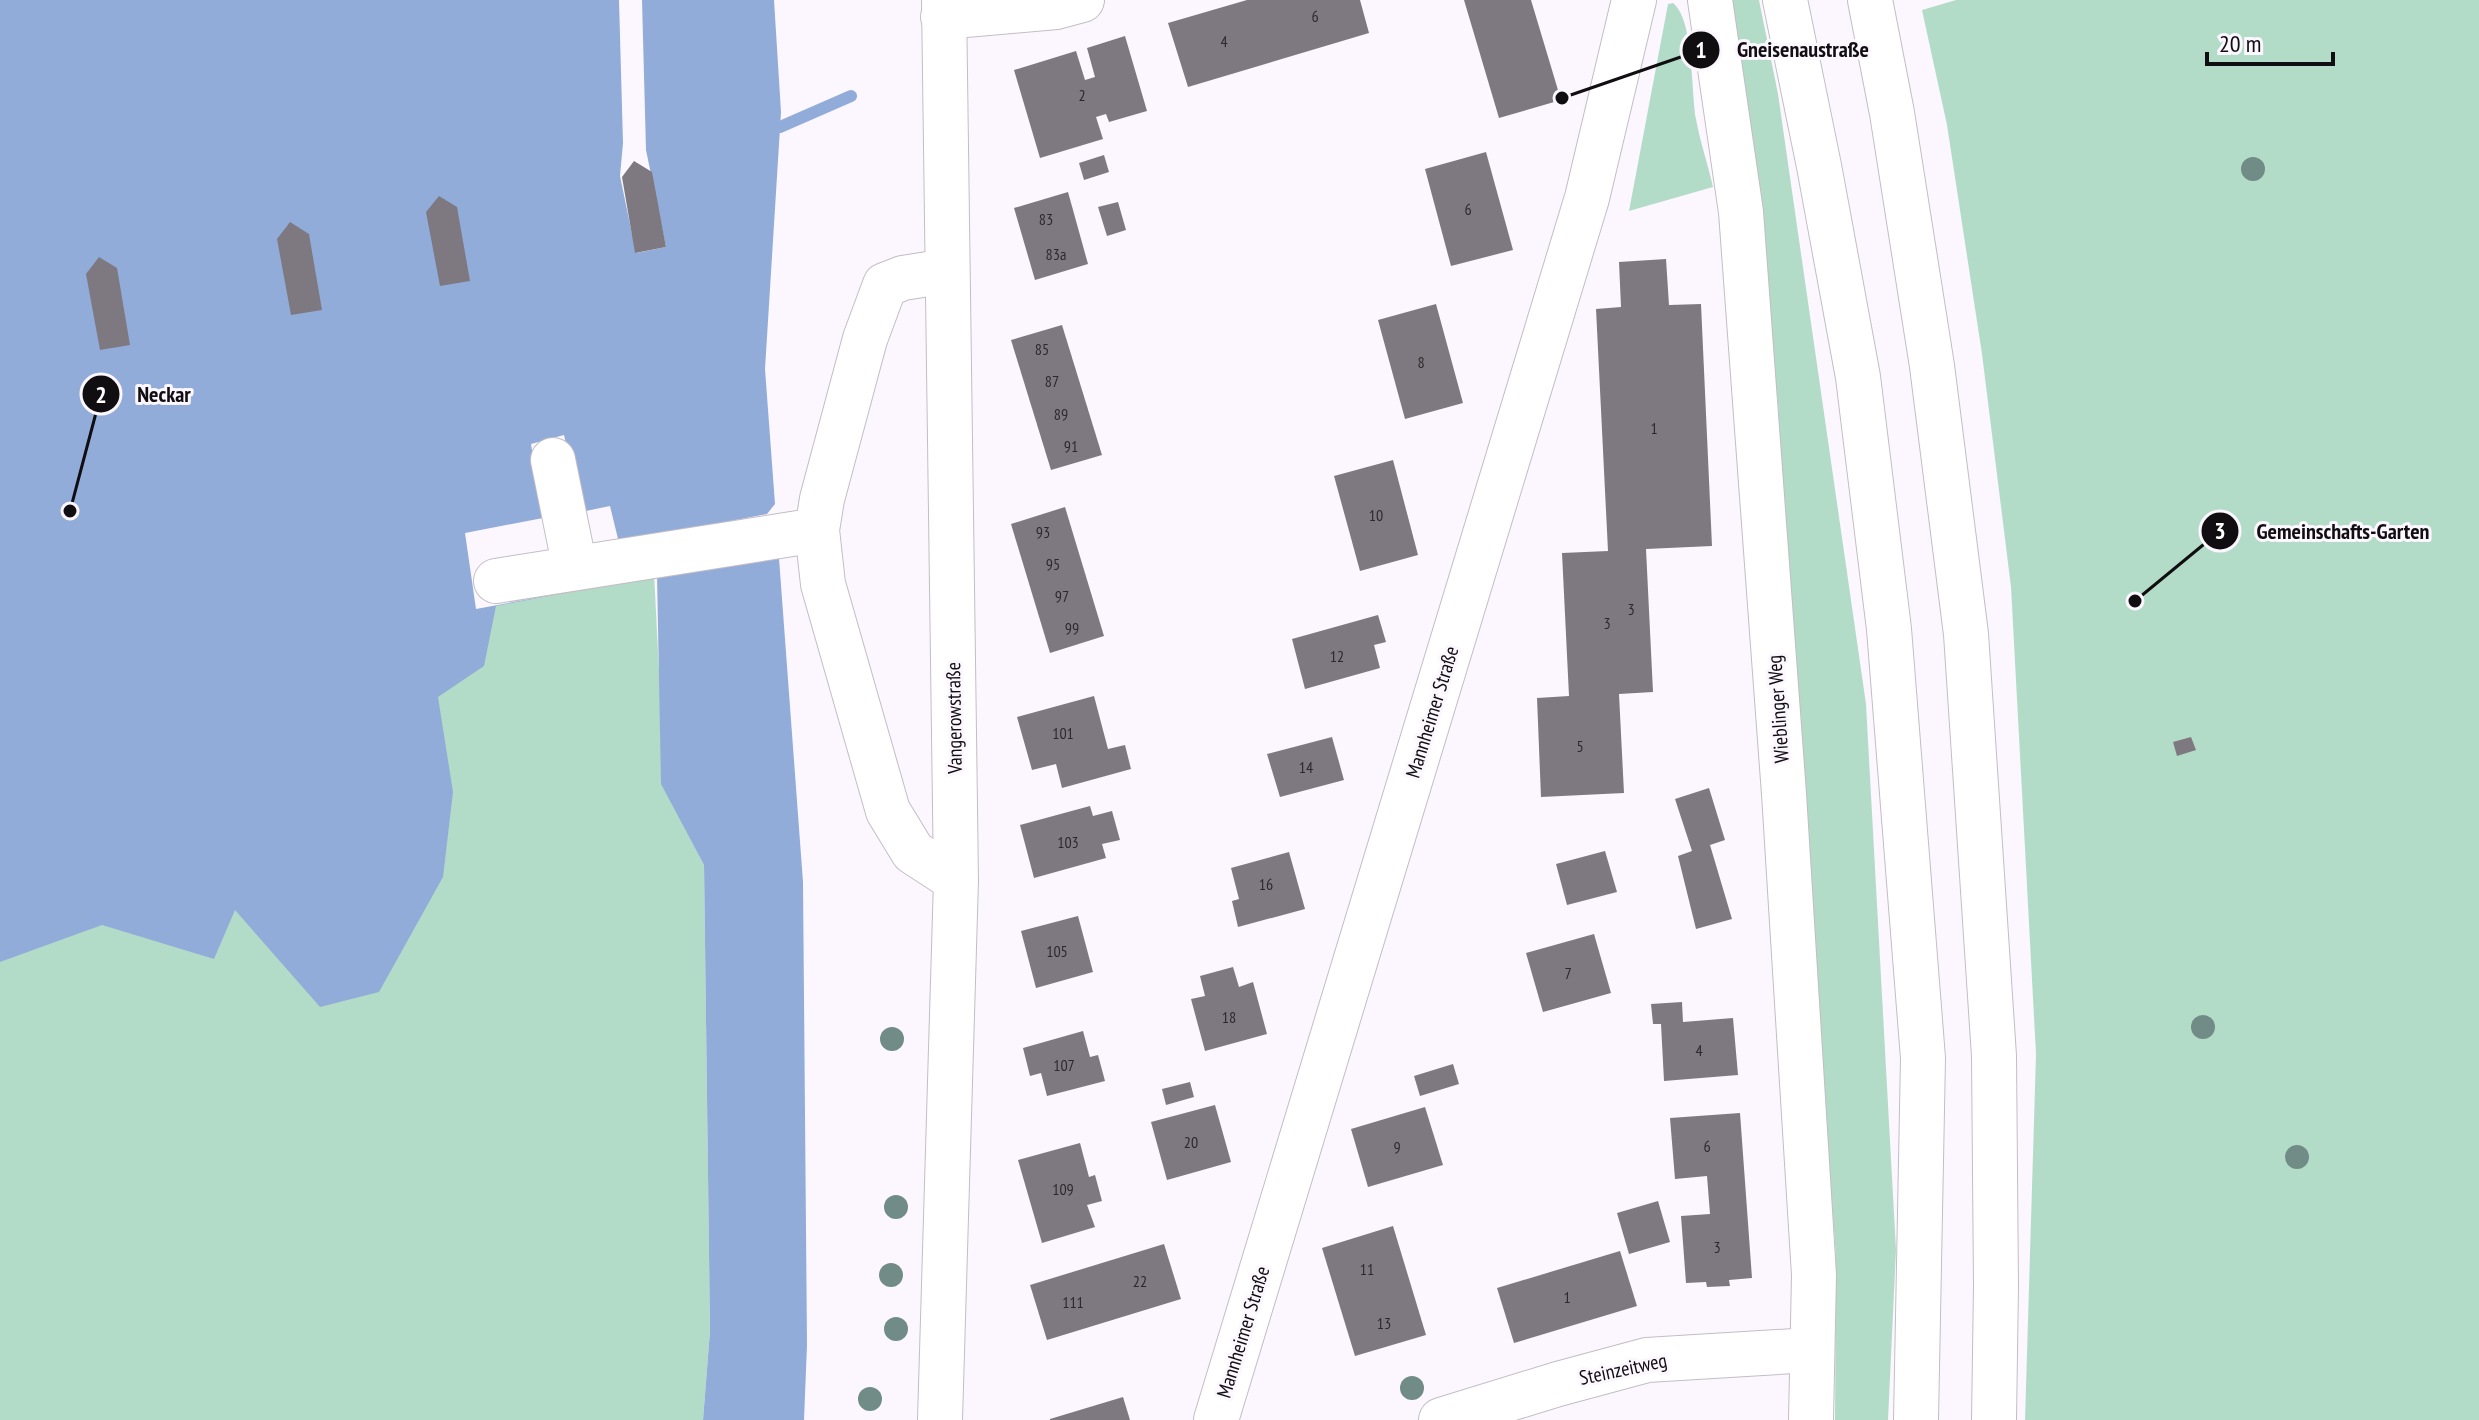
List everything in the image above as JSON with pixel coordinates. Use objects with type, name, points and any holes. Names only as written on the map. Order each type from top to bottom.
[{"type":"main road","points":[[943,6],[1056,7],[1082,0]]},
{"type":"main road","name":"Mannheimer Straße","points":[[1216,1420],[1587,198],[1634,0]]},
{"type":"main road","name":"Wieblinger Weg","points":[[1710,0],[1741,212],[1784,794],[1814,1275],[1811,1420]]},
{"type":"main road","points":[[1785,0],[1858,377],[1889,629],[1923,1058],[1916,1420]]},
{"type":"main road","points":[[1870,0],[1892,113],[1932,366],[1966,634],[1994,1056],[1994,1420]]},
{"type":"main road","name":"Vangerowstraße","points":[[940,1420],[956,880],[943,6]]},
{"type":"main road","points":[[947,271],[903,278],[885,285],[865,339],[822,499],[817,530],[823,584],[888,811],[913,852],[956,880]]},
{"type":"main road","points":[[553,460],[575,568]]},
{"type":"main road","points":[[496,581],[817,530]]},
{"type":"main road","name":"Steinzeitweg","points":[[1441,1420],[1647,1360],[1811,1350]]},
{"type":"green space","points":[[1732,0],[1759,0],[1778,94],[1866,704],[1896,1250],[1888,1420],[1835,1420],[1836,1257],[1797,735],[1778,404],[1755,163]]},
{"type":"green space","points":[[1956,0],[2479,0],[2479,1420],[2025,1420],[2036,1054],[2011,587],[1982,354],[1947,125],[1922,10]]},
{"type":"green space","points":[[1673,3],[1685,24],[1696,119],[1713,187],[1629,211],[1668,4]]},
{"type":"green space","points":[[637,235],[665,790],[704,865],[710,1331],[703,1420],[0,1420],[0,352]]},
{"type":"water","points":[[0,0],[619,0],[623,143],[620,176],[636,253],[666,247],[646,150],[642,0],[774,0],[781,112],[765,369],[803,882],[807,1345],[804,1420],[703,1420],[710,1331],[704,865],[661,784],[657,575],[496,606],[484,666],[438,697],[453,792],[443,877],[379,992],[320,1007],[235,910],[214,959],[102,925],[0,962]]},
{"type":"pier","points":[[564,435],[581,512],[610,506],[619,543],[767,514],[779,499],[781,529],[658,575],[476,609],[465,533],[543,518],[531,444]]},
{"type":"building","points":[[1247,0],[1360,0],[1369,33],[1188,87],[1168,23]]},
{"type":"building","points":[[1464,0],[1531,0],[1561,100],[1499,118]]},
{"type":"building","points":[[1125,36],[1147,111],[1109,122],[1106,114],[1096,117],[1103,139],[1040,158],[1014,70],[1076,51],[1085,80],[1095,77],[1087,48]]},
{"type":"building","points":[[1486,152],[1513,250],[1451,266],[1425,169]]},
{"type":"building","points":[[1104,155],[1109,172],[1084,180],[1079,163]]},
{"type":"building","points":[[634,161],[652,172],[666,247],[635,253],[622,177]]},
{"type":"building","points":[[1068,192],[1088,264],[1035,280],[1014,208]]},
{"type":"building","points":[[439,196],[457,207],[470,281],[440,286],[426,212]]},
{"type":"building","points":[[1118,202],[1126,230],[1107,236],[1098,207]]},
{"type":"building","points":[[290,222],[309,234],[322,310],[291,315],[277,239]]},
{"type":"building","points":[[99,257],[117,268],[130,345],[100,350],[86,274]]},
{"type":"building","points":[[1666,259],[1669,305],[1701,304],[1712,546],[1646,549],[1653,692],[1619,694],[1624,793],[1541,797],[1537,698],[1569,696],[1562,553],[1608,551],[1596,309],[1621,307],[1619,262]]},
{"type":"building","points":[[1436,304],[1463,403],[1405,419],[1378,320]]},
{"type":"building","points":[[1062,325],[1102,455],[1051,470],[1011,340]]},
{"type":"building","points":[[1393,460],[1418,555],[1360,571],[1334,476]]},
{"type":"building","points":[[1065,507],[1104,636],[1050,653],[1011,524]]},
{"type":"building","points":[[1378,615],[1386,642],[1374,645],[1380,668],[1305,689],[1292,639]]},
{"type":"building","points":[[1094,696],[1108,749],[1125,745],[1131,769],[1062,788],[1056,764],[1032,770],[1017,717]]},
{"type":"building","points":[[1332,737],[1344,780],[1280,797],[1267,754]]},
{"type":"building","points":[[2191,737],[2196,750],[2177,756],[2173,742]]},
{"type":"building","points":[[1709,788],[1725,840],[1710,845],[1732,919],[1696,929],[1678,856],[1692,851],[1675,799]]},
{"type":"building","points":[[1090,806],[1093,816],[1112,811],[1120,840],[1102,844],[1106,858],[1034,878],[1020,825]]},
{"type":"building","points":[[1605,851],[1617,892],[1567,905],[1556,864]]},
{"type":"building","points":[[1289,852],[1305,909],[1238,927],[1232,901],[1239,899],[1231,868]]},
{"type":"building","points":[[1078,916],[1093,972],[1036,988],[1021,931]]},
{"type":"building","points":[[1594,934],[1611,993],[1543,1012],[1526,953]]},
{"type":"building","points":[[1233,967],[1239,987],[1253,982],[1267,1034],[1205,1051],[1191,999],[1205,996],[1200,976]]},
{"type":"building","points":[[1682,1002],[1683,1022],[1733,1018],[1738,1075],[1664,1081],[1661,1024],[1653,1024],[1651,1004]]},
{"type":"building","points":[[1083,1031],[1090,1057],[1098,1055],[1105,1081],[1047,1096],[1041,1073],[1030,1076],[1023,1048]]},
{"type":"building","points":[[1453,1064],[1459,1084],[1420,1096],[1414,1076]]},
{"type":"building","points":[[1190,1082],[1194,1097],[1166,1105],[1162,1089]]},
{"type":"building","points":[[1215,1105],[1231,1162],[1167,1180],[1151,1122]]},
{"type":"building","points":[[1425,1107],[1443,1165],[1368,1187],[1351,1129]]},
{"type":"building","points":[[1740,1113],[1752,1278],[1729,1280],[1730,1286],[1707,1287],[1706,1282],[1686,1283],[1681,1216],[1710,1214],[1707,1176],[1675,1179],[1670,1118]]},
{"type":"building","points":[[1080,1143],[1089,1177],[1095,1175],[1102,1201],[1087,1205],[1095,1227],[1042,1243],[1018,1160]]},
{"type":"building","points":[[1658,1201],[1670,1242],[1629,1254],[1617,1213]]},
{"type":"building","points":[[1393,1226],[1426,1335],[1355,1356],[1322,1248]]},
{"type":"building","points":[[1164,1244],[1181,1299],[1047,1340],[1030,1285]]},
{"type":"building","points":[[1620,1251],[1637,1306],[1514,1343],[1497,1288]]},
{"type":"building","points":[[1123,1397],[1130,1420],[1050,1420],[1050,1419]]},
{"type":"waterway","points":[[780,127],[851,96]]},
{"type":"place","name":"Gneisenaustraße","points":[[1562,98]]},
{"type":"place","name":"Neckar","points":[[70,511]]},
{"type":"place","name":"Gemeinschafts-Garten","points":[[2135,601]]}]
